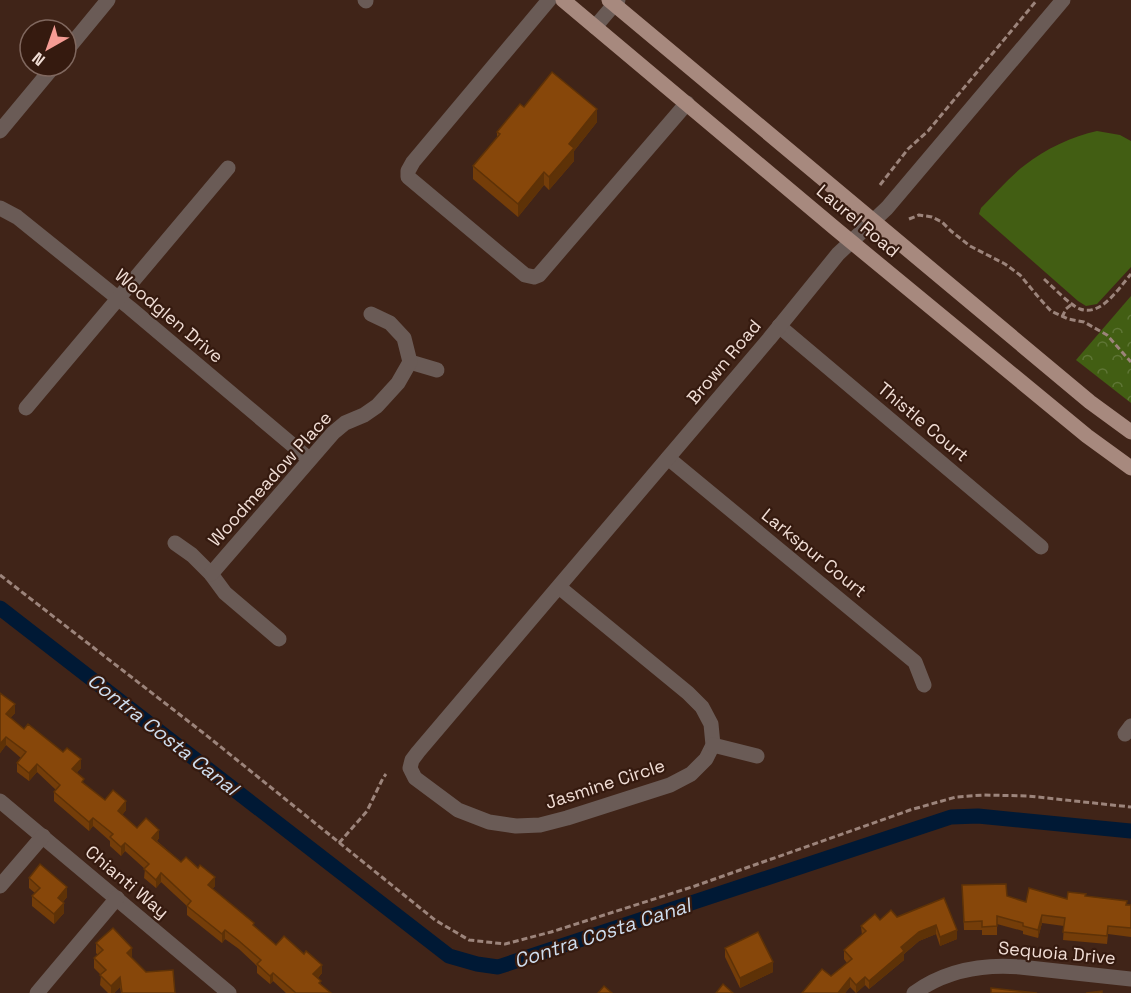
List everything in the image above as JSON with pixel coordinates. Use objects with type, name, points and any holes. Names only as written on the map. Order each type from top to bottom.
[{"type":"main road","name":"Laurel Road","points":[[563,0],[1087,436],[1131,468]]},
{"type":"main road","name":"Laurel Road","points":[[614,2],[873,222],[1090,402],[1131,432]]},
{"type":"street","points":[[78,36],[108,0]]},
{"type":"street","points":[[549,0],[413,162],[408,171],[408,177],[525,275],[534,277],[539,275],[687,103]]},
{"type":"street","name":"Brown Road","points":[[418,752],[838,254],[887,208],[1063,0]]},
{"type":"street","points":[[595,27],[614,2]]},
{"type":"street","points":[[0,131],[44,78]]},
{"type":"street","points":[[26,408],[228,168]]},
{"type":"street","name":"Woodglen Drive","points":[[0,208],[17,216],[309,459]]},
{"type":"street","points":[[371,314],[390,323],[404,338],[410,362],[437,370]]},
{"type":"street","name":"Thistle Court","points":[[779,326],[1041,547]]},
{"type":"street","name":"Woodmeadow Place","points":[[211,574],[309,459],[345,423],[364,415],[377,406],[398,383],[410,362]]},
{"type":"street","name":"Larkspur Court","points":[[668,458],[915,662],[924,686]]},
{"type":"street","points":[[175,543],[192,555],[211,574],[225,593],[279,639]]},
{"type":"street","points":[[559,587],[702,707],[711,724],[713,745],[757,756]]},
{"type":"street","name":"Jasmine Circle","points":[[418,752],[410,768],[415,778],[458,810],[489,822],[516,826],[540,825],[567,818],[670,785],[691,774],[706,759],[713,745]]},
{"type":"street","name":"Chianti Way","points":[[0,801],[229,993]]},
{"type":"street","points":[[0,886],[42,836]]},
{"type":"street","points":[[40,992],[117,898]]},
{"type":"street","name":"Sequoia Drive","points":[[914,993],[950,975],[967,969],[987,966],[1020,967],[1131,979]]},
{"type":"path","points":[[880,185],[908,149],[928,131],[1037,0]]},
{"type":"path","points":[[909,219],[920,215],[942,222],[970,246],[1005,264],[1020,275],[1051,310],[1097,328],[1115,343],[1131,362]]},
{"type":"path","points":[[1044,279],[1078,309],[1088,311],[1104,304],[1131,274]]},
{"type":"path","points":[[1062,316],[1072,304]]},
{"type":"path","points":[[339,843],[367,811],[386,774]]},
{"type":"green space","points":[[1097,131],[1120,135],[1131,141],[1131,267],[1097,304],[1086,306],[979,214],[981,208],[1002,186],[1033,159],[1078,136]]},
{"type":"green space","points":[[1131,296],[1131,403],[1076,360]]},
{"type":"building","points":[[552,72],[597,109],[569,144],[574,148],[549,177],[544,172],[518,204],[473,166],[500,134],[497,132],[520,104],[524,107]]},
{"type":"building","points":[[0,693],[15,704],[6,714],[24,729],[28,724],[63,752],[67,748],[81,759],[72,769],[84,779],[82,782],[105,800],[113,790],[126,801],[118,811],[137,828],[146,818],[159,830],[152,838],[181,862],[186,857],[198,868],[200,865],[215,877],[208,885],[254,923],[253,925],[276,945],[284,936],[304,954],[306,951],[322,965],[313,974],[321,981],[319,983],[331,993],[296,993],[273,973],[270,976],[257,964],[261,960],[239,941],[225,930],[222,934],[187,906],[191,901],[161,873],[156,880],[144,869],[149,864],[125,843],[121,847],[110,837],[113,834],[93,818],[89,822],[54,792],[60,785],[37,764],[29,773],[17,763],[26,752],[6,737],[0,744]]},
{"type":"building","points":[[40,864],[67,887],[58,898],[64,903],[54,914],[32,896],[40,888],[29,878]]},
{"type":"building","points":[[1006,884],[1007,896],[1026,902],[1029,888],[1067,899],[1068,892],[1127,901],[1126,905],[1131,905],[1131,928],[1108,926],[1107,936],[1063,932],[1065,918],[1042,915],[1038,930],[997,916],[997,926],[982,927],[982,921],[964,922],[962,885]]},
{"type":"building","points":[[944,898],[957,930],[940,937],[936,925],[919,932],[901,947],[904,951],[869,981],[865,977],[856,985],[850,978],[838,993],[802,993],[822,969],[831,976],[852,959],[844,950],[866,931],[861,926],[875,914],[880,920],[891,910],[897,917]]},
{"type":"building","points":[[113,928],[132,948],[127,953],[146,972],[173,970],[175,993],[122,993],[120,977],[111,986],[100,975],[106,970],[94,958],[103,950],[96,943]]},
{"type":"building","points":[[758,932],[773,962],[740,978],[725,948]]},
{"type":"building","points":[[723,984],[733,993],[716,993]]},
{"type":"building","points":[[604,986],[612,993],[598,993]]},
{"type":"building","points":[[991,988],[1037,993],[991,993]]},
{"type":"waterway","name":"Contra Costa Canal","points":[[0,608],[449,956],[477,964],[498,967],[951,817],[978,816],[1131,831]]}]
